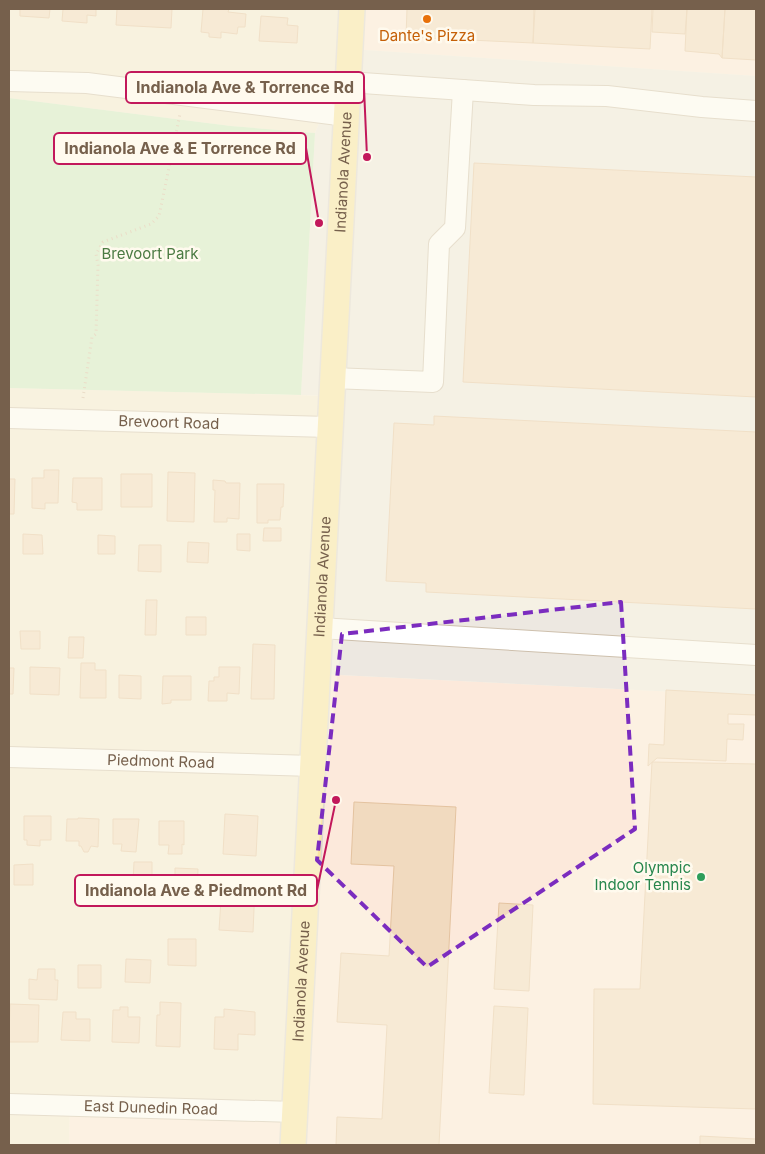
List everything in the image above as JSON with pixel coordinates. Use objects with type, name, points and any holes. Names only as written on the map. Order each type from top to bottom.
[{"type":"main road","name":"Indianola Avenue","points":[[293,1145],[352,9]]},
{"type":"street","points":[[9,81],[88,84],[346,116]]},
{"type":"street","points":[[348,82],[534,95],[607,96],[756,111]]},
{"type":"street","points":[[332,378],[432,382],[439,244],[455,228],[463,90]]},
{"type":"street","name":"Brevoort Road","points":[[9,418],[329,427]]},
{"type":"street","points":[[320,628],[756,655]]},
{"type":"street","name":"Piedmont Road","points":[[9,757],[313,766]]},
{"type":"street","name":"East Dunedin Road","points":[[9,1104],[295,1112]]},
{"type":"path","points":[[84,398],[92,337],[96,334],[98,265],[96,254],[103,242],[151,224],[159,216],[180,114]]},
{"type":"highlighted area","points":[[621,602],[635,829],[427,967],[317,860],[342,634]]},
{"type":"shaded area","points":[[9,9],[352,9],[350,49],[315,133],[231,126],[9,98]]},
{"type":"shaded area","points":[[352,9],[756,9],[756,76],[350,49]]},
{"type":"shaded area","points":[[350,49],[756,76],[756,696],[319,674],[334,396],[301,395],[315,133]]},
{"type":"shaded area","points":[[9,388],[334,396],[296,1110],[70,1106],[69,1145],[9,1145]]},
{"type":"shaded area","points":[[319,674],[756,696],[756,1145],[69,1145],[70,1106],[296,1109]]},
{"type":"green space","name":"Brevoort Park","points":[[9,98],[231,126],[315,133],[301,395],[9,388]]},
{"type":"building","points":[[20,9],[50,9],[49,18],[20,16]]},
{"type":"building","points":[[63,9],[96,9],[96,16],[87,15],[87,23],[62,21]]},
{"type":"building","points":[[117,9],[172,9],[171,28],[116,25]]},
{"type":"building","points":[[203,9],[229,9],[228,12],[246,14],[245,27],[238,27],[237,34],[221,32],[221,38],[209,37],[209,33],[201,32]]},
{"type":"building","points":[[407,9],[534,9],[533,43],[406,37]]},
{"type":"building","points":[[535,9],[652,9],[650,49],[533,43]]},
{"type":"building","points":[[653,9],[687,9],[685,34],[652,32]]},
{"type":"building","points":[[687,9],[725,9],[722,58],[719,54],[685,51]]},
{"type":"building","points":[[725,9],[756,9],[756,60],[722,58]]},
{"type":"building","points":[[261,16],[288,18],[287,25],[298,26],[297,43],[259,41]]},
{"type":"building","points":[[474,163],[756,177],[756,397],[463,382]]},
{"type":"building","points":[[434,416],[756,432],[756,609],[426,592],[426,583],[386,581],[394,423],[434,425]]},
{"type":"building","points":[[44,470],[59,470],[58,503],[45,503],[45,509],[32,508],[32,478],[44,478]]},
{"type":"building","points":[[168,472],[195,473],[194,522],[167,521]]},
{"type":"building","points":[[121,474],[152,474],[152,507],[121,507]]},
{"type":"building","points":[[73,478],[102,478],[102,510],[77,510],[77,503],[72,502]]},
{"type":"building","points":[[9,479],[15,479],[14,514],[9,514]]},
{"type":"building","points":[[213,480],[225,481],[226,483],[240,483],[239,519],[227,518],[227,522],[214,522],[215,490],[213,490]]},
{"type":"building","points":[[257,484],[284,484],[283,507],[281,507],[280,520],[268,520],[268,523],[257,523]]},
{"type":"building","points":[[264,528],[281,528],[281,541],[263,541]]},
{"type":"building","points":[[23,534],[42,535],[43,554],[23,554]]},
{"type":"building","points":[[237,534],[250,534],[250,551],[237,550]]},
{"type":"building","points":[[98,535],[115,536],[115,554],[98,554]]},
{"type":"building","points":[[188,542],[209,543],[208,563],[187,562]]},
{"type":"building","points":[[139,545],[161,545],[161,572],[138,571]]},
{"type":"building","points":[[146,600],[157,600],[156,635],[145,635]]},
{"type":"building","points":[[186,617],[206,617],[206,635],[186,635]]},
{"type":"building","points":[[20,631],[40,631],[40,649],[21,649]]},
{"type":"building","points":[[69,637],[84,637],[83,658],[68,658]]},
{"type":"building","points":[[253,644],[275,645],[274,699],[251,699]]},
{"type":"building","points":[[81,663],[95,663],[95,670],[106,670],[106,698],[80,698]]},
{"type":"building","points":[[30,667],[60,668],[59,695],[30,694]]},
{"type":"building","points":[[219,667],[240,667],[239,694],[227,693],[227,701],[208,701],[209,681],[214,681],[214,677],[219,677]]},
{"type":"building","points":[[9,668],[14,668],[13,694],[9,694]]},
{"type":"building","points":[[119,675],[141,676],[141,699],[119,698]]},
{"type":"building","points":[[163,676],[191,676],[191,700],[171,700],[171,703],[162,704]]},
{"type":"building","points":[[666,690],[756,695],[756,715],[728,714],[728,724],[744,724],[743,740],[727,739],[726,761],[657,758],[648,766],[649,744],[664,745]]},
{"type":"building","name":"Olympic Indoor Tennis","points":[[652,762],[756,764],[756,1109],[593,1104],[594,989],[640,989]]},
{"type":"building","points":[[354,802],[456,807],[439,1145],[336,1145],[337,1117],[382,1119],[387,1025],[337,1022],[341,953],[389,956],[394,866],[351,864]]},
{"type":"building","points":[[225,814],[258,816],[256,856],[223,854]]},
{"type":"building","points":[[24,816],[51,816],[51,840],[40,840],[40,846],[27,845],[27,840],[24,840]]},
{"type":"building","points":[[67,819],[99,819],[98,847],[91,846],[88,852],[84,852],[81,846],[79,846],[79,841],[66,841]]},
{"type":"building","points":[[113,819],[139,819],[136,852],[121,851],[122,844],[113,844]]},
{"type":"building","points":[[159,821],[184,821],[182,854],[168,854],[169,845],[159,845]]},
{"type":"building","points":[[134,862],[152,862],[152,883],[133,882]]},
{"type":"building","points":[[33,864],[33,885],[14,885],[14,865]]},
{"type":"building","points":[[175,868],[198,869],[197,893],[175,892]]},
{"type":"building","points":[[222,885],[255,886],[253,932],[219,930]]},
{"type":"building","points":[[499,903],[533,905],[529,991],[494,989]]},
{"type":"building","points":[[168,939],[196,939],[196,966],[168,965]]},
{"type":"building","points":[[126,959],[151,960],[150,983],[125,982]]},
{"type":"building","points":[[78,965],[101,965],[101,988],[78,988]]},
{"type":"building","points":[[38,969],[55,969],[55,980],[58,980],[57,1000],[29,999],[29,979],[37,980]]},
{"type":"building","points":[[160,1002],[181,1003],[180,1047],[156,1046],[157,1015],[160,1015]]},
{"type":"building","points":[[10,1004],[39,1005],[38,1042],[9,1042]]},
{"type":"building","points":[[494,1006],[528,1008],[524,1095],[489,1093]]},
{"type":"building","points":[[120,1007],[128,1007],[128,1017],[140,1017],[139,1043],[112,1042],[113,1010],[120,1010]]},
{"type":"building","points":[[224,1009],[255,1012],[255,1035],[238,1034],[238,1050],[214,1049],[215,1017],[224,1017]]},
{"type":"building","points":[[63,1012],[76,1012],[76,1019],[90,1019],[90,1041],[61,1040]]},
{"type":"building","points":[[700,1136],[756,1139],[756,1145],[700,1145]]},
{"type":"place","name":"Dante's Pizza","points":[[427,19]]},
{"type":"place","name":"Indianola Ave & Torrence Rd","points":[[367,157]]},
{"type":"place","name":"Indianola Ave & E Torrence Rd","points":[[319,223]]},
{"type":"place","name":"Indianola Ave & Piedmont Rd","points":[[336,800]]},
{"type":"place","name":"Olympic Indoor Tennis","points":[[701,877]]}]
